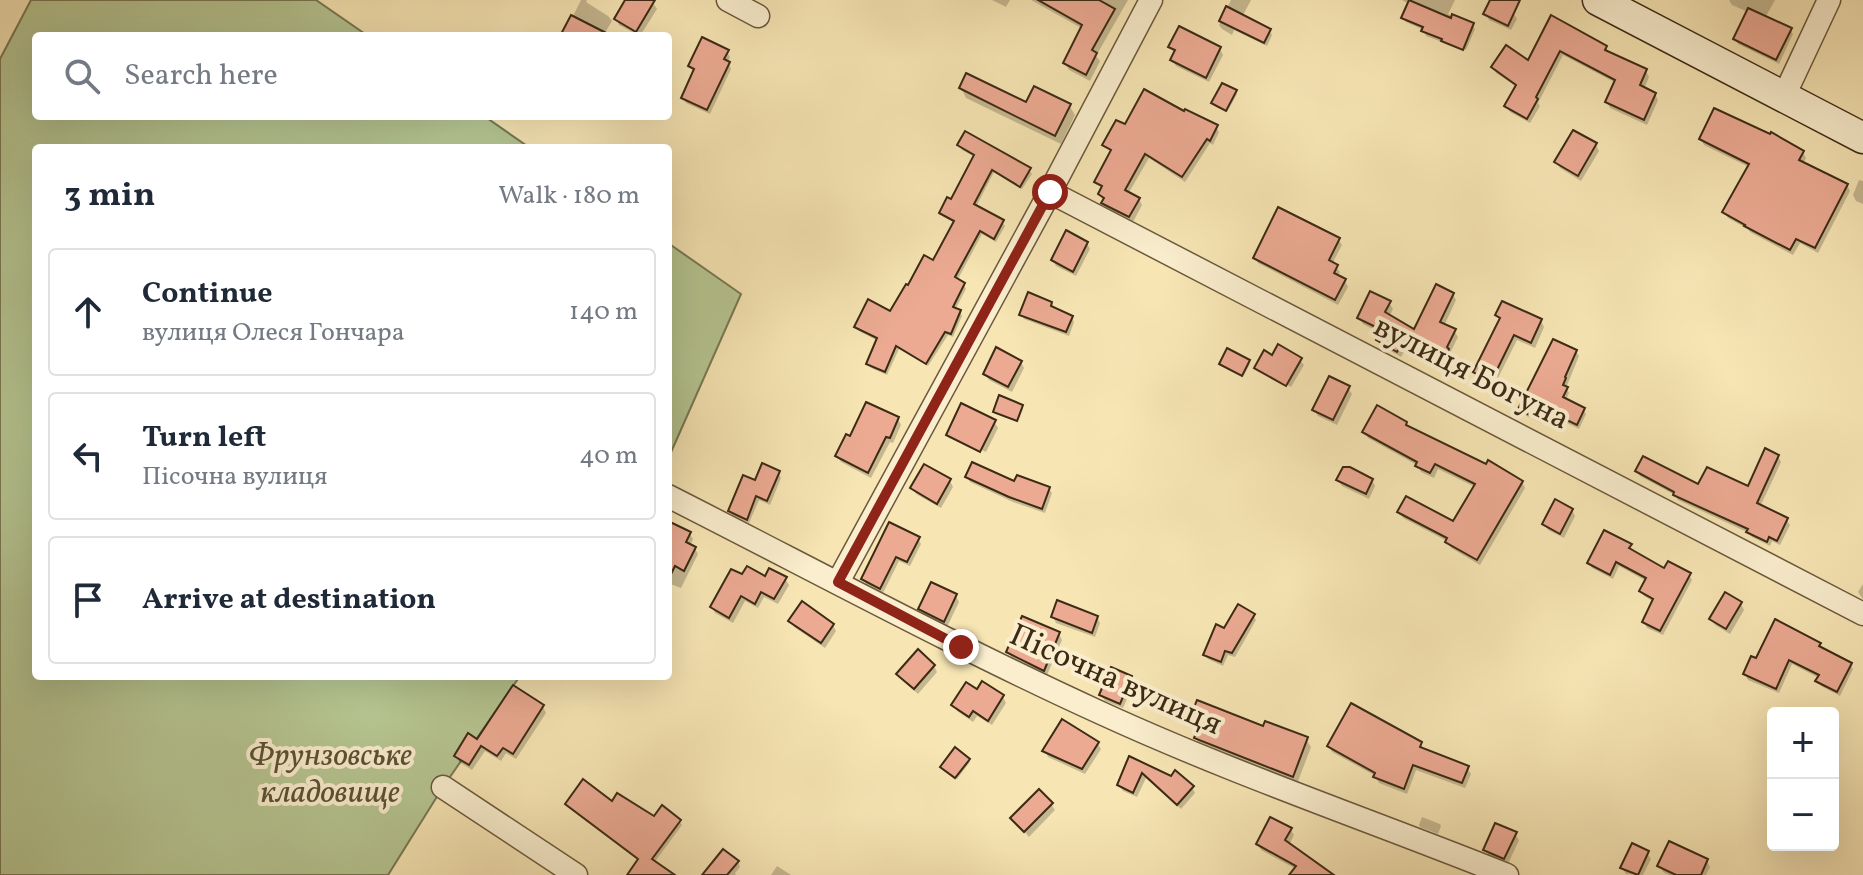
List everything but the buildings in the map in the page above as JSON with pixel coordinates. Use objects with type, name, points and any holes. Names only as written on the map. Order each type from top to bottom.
[{"type":"main road","points":[[1598,0],[1863,138]]},
{"type":"street","points":[[728,0],[758,16]]},
{"type":"street","points":[[838,582],[1151,0]]},
{"type":"street","points":[[1784,96],[1829,0]]},
{"type":"street","name":"вулиця Богуна","points":[[1050,192],[1863,614]]},
{"type":"street","name":"Пісочна вулиця","points":[[672,498],[961,647],[1103,714],[1304,798],[1507,875]]},
{"type":"street","points":[[443,787],[576,875]]},
{"type":"green space","name":"Фрунзовське кладовище","points":[[31,0],[316,0],[362,32],[32,32],[32,120],[490,120],[524,144],[32,144],[32,680],[517,680],[443,787],[388,875],[0,875],[0,59]]},
{"type":"green space","points":[[672,246],[741,294],[672,450]]},
{"type":"route","points":[[961,647],[838,582],[1050,192]]}]
